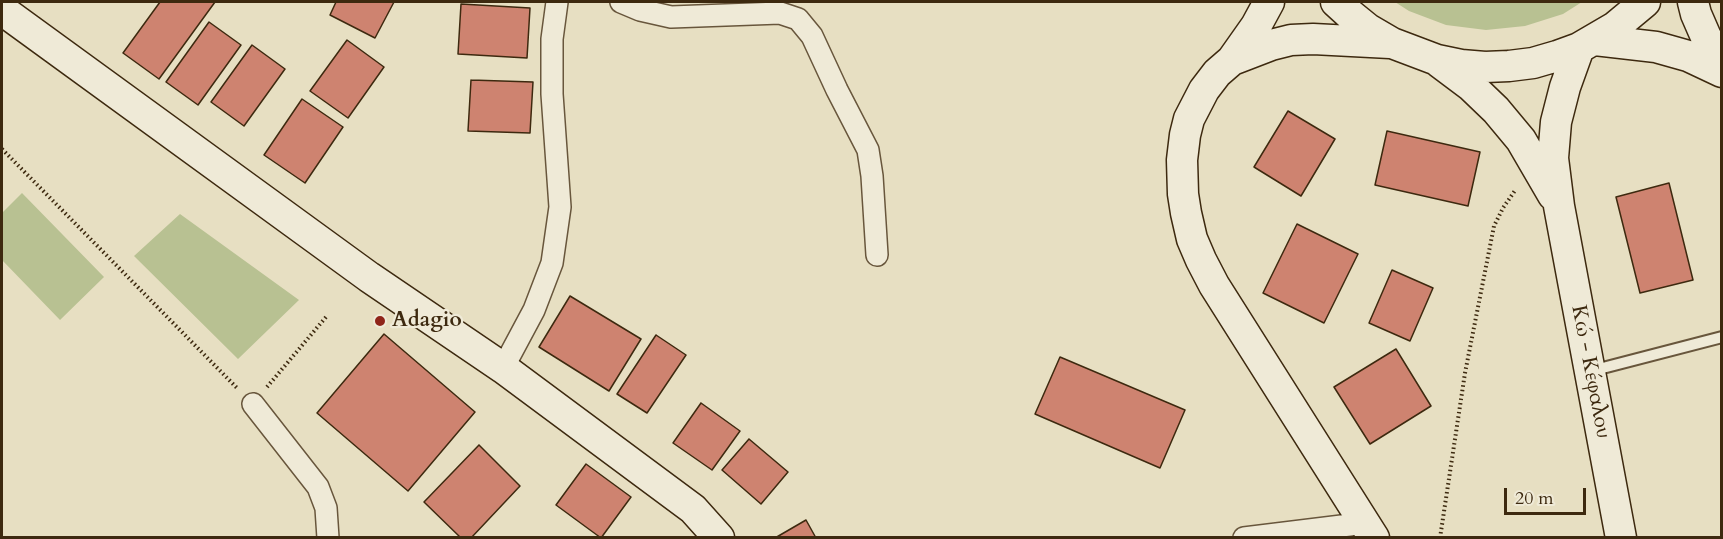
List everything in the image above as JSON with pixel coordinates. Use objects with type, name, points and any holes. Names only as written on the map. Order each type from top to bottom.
[{"type":"street","points":[[503,368],[534,310],[552,263],[560,207],[552,94],[552,39],[557,2]]},
{"type":"street","points":[[621,2],[640,10],[671,17],[780,13],[798,19],[812,36],[868,150],[878,255]]},
{"type":"street","points":[[1244,537],[1370,530],[1214,285],[1192,239],[1183,194],[1182,160],[1185,135],[1190,119],[1204,90],[1217,73],[1232,60],[1256,26],[1269,2]]},
{"type":"street","points":[[1336,2],[1368,29],[1392,43],[1437,60],[1461,65],[1509,66],[1541,61],[1587,44],[1615,27],[1645,2]]},
{"type":"street","points":[[1693,2],[1706,37],[1722,61]]},
{"type":"street","points":[[2,10],[369,277],[503,368],[693,509],[719,537]]},
{"type":"street","points":[[1232,60],[1271,45],[1292,40],[1392,43]]},
{"type":"street","points":[[1587,44],[1656,46],[1688,56],[1722,72]]},
{"type":"street","name":"Κώ - Κέφαλου","points":[[1587,44],[1564,87],[1556,122],[1553,158],[1559,206],[1621,537]]},
{"type":"street","points":[[1437,60],[1472,86],[1496,110],[1521,140],[1559,206]]},
{"type":"street","points":[[253,404],[318,487],[326,508],[328,537]]},
{"type":"lane","points":[[1590,371],[1722,337]]},
{"type":"path","points":[[2,149],[253,404],[326,316]]},
{"type":"path","points":[[1440,537],[1465,373],[1494,226],[1515,189],[1539,172]]},
{"type":"green space","points":[[1395,2],[1582,2],[1563,14],[1525,26],[1486,30],[1446,25],[1409,11]]},
{"type":"green space","points":[[22,193],[104,277],[60,320],[2,260],[2,213]]},
{"type":"green space","points":[[180,214],[299,300],[238,359],[134,256]]},
{"type":"building","points":[[160,2],[215,2],[159,79],[123,53]]},
{"type":"building","points":[[336,2],[394,2],[375,38],[330,15]]},
{"type":"building","points":[[461,4],[530,8],[527,58],[458,54]]},
{"type":"building","points":[[209,22],[241,45],[198,105],[166,82]]},
{"type":"building","points":[[347,40],[384,67],[348,118],[310,91]]},
{"type":"building","points":[[252,45],[285,69],[244,126],[211,102]]},
{"type":"building","points":[[471,80],[533,82],[530,133],[468,131]]},
{"type":"building","points":[[302,99],[343,127],[305,183],[264,155]]},
{"type":"building","points":[[1288,111],[1335,139],[1301,196],[1254,167]]},
{"type":"building","points":[[1387,131],[1480,152],[1468,206],[1375,185]]},
{"type":"building","points":[[1669,183],[1693,280],[1640,293],[1616,197]]},
{"type":"building","points":[[1297,224],[1358,254],[1324,323],[1263,293]]},
{"type":"building","points":[[1392,270],[1433,288],[1410,341],[1369,323]]},
{"type":"building","points":[[570,296],[641,339],[609,391],[539,347]]},
{"type":"building","points":[[384,334],[475,412],[408,491],[317,413]]},
{"type":"building","points":[[656,335],[686,355],[647,413],[617,394]]},
{"type":"building","points":[[1396,349],[1431,406],[1370,444],[1334,387]]},
{"type":"building","points":[[1060,357],[1185,410],[1160,468],[1035,414]]},
{"type":"building","points":[[701,403],[740,431],[712,470],[673,443]]},
{"type":"building","points":[[749,439],[788,472],[761,504],[722,470]]},
{"type":"building","points":[[479,445],[520,486],[471,538],[461,538],[424,502]]},
{"type":"building","points":[[586,464],[631,497],[601,538],[556,505]]},
{"type":"building","points":[[806,520],[816,538],[775,538]]},
{"type":"place","name":"Adagio","points":[[380,321]]}]
